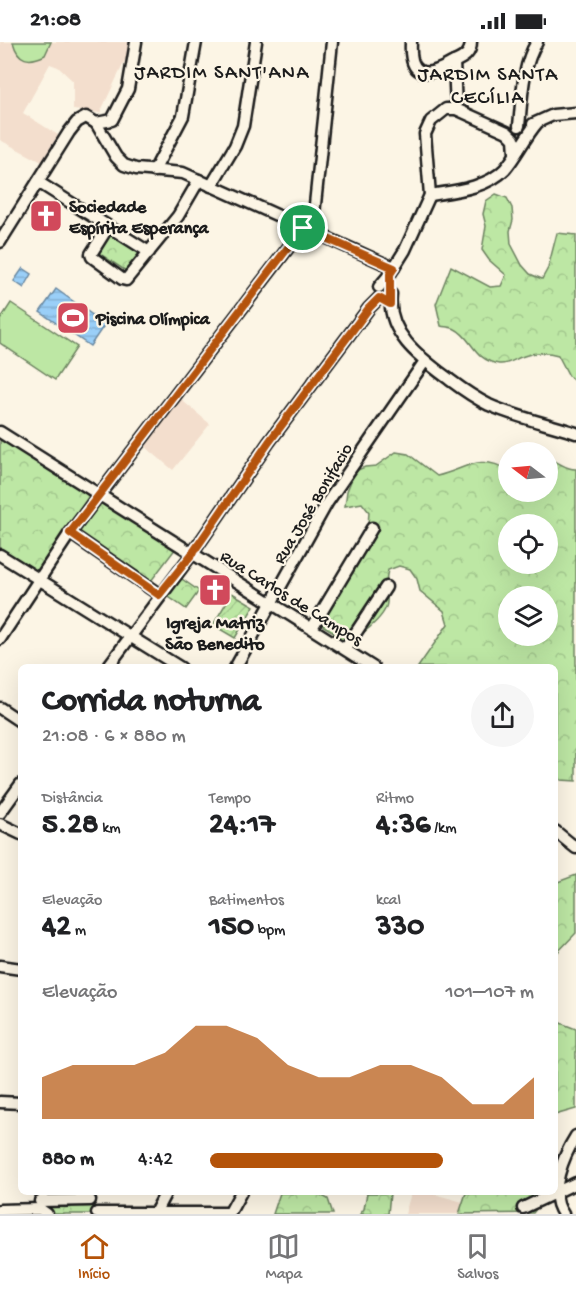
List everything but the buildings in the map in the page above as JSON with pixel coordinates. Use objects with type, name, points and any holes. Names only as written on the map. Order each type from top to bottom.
[{"type":"street","points":[[96,123],[112,120],[128,89],[136,42]]},
{"type":"street","points":[[154,171],[183,116],[196,42]]},
{"type":"street","points":[[211,186],[235,146],[243,126],[256,42]]},
{"type":"street","points":[[0,639],[70,533],[314,214],[332,42]]},
{"type":"street","points":[[411,42],[411,63],[423,73],[431,74],[465,56],[471,48],[471,42]]},
{"type":"street","points":[[519,126],[527,67],[531,52],[537,42]]},
{"type":"street","points":[[454,62],[456,109]]},
{"type":"street","points":[[110,664],[159,595],[192,554],[269,442],[369,308],[385,295],[392,271],[405,250],[430,195],[425,134],[431,121],[439,113],[456,109],[507,132],[514,139],[515,153]]},
{"type":"street","points":[[507,132],[553,116],[576,112]]},
{"type":"street","points":[[0,242],[69,132],[77,122],[86,117],[96,123],[116,157],[124,165],[154,171],[183,173],[392,271]]},
{"type":"street","points":[[430,195],[482,183],[504,170],[524,138],[537,123]]},
{"type":"street","points":[[108,226],[91,254],[122,279],[128,277],[178,216],[199,180]]},
{"type":"street","points":[[38,183],[149,252]]},
{"type":"street","points":[[385,295],[397,329],[406,344],[470,394],[490,405],[576,433]]},
{"type":"street","name":"Rua José Bonifacio","points":[[238,664],[327,502],[425,361]]},
{"type":"street","points":[[0,432],[99,495]]},
{"type":"street","name":"Rua Carlos de Campos","points":[[99,495],[368,664]]},
{"type":"street","points":[[312,628],[372,528]]},
{"type":"street","points":[[70,533],[159,595]]},
{"type":"street","points":[[0,555],[175,664]]},
{"type":"street","points":[[345,649],[386,587]]},
{"type":"street","points":[[0,708],[18,720]]},
{"type":"street","points":[[0,813],[18,788]]},
{"type":"street","points":[[0,824],[18,833]]},
{"type":"street","points":[[558,833],[576,848]]},
{"type":"street","points":[[0,966],[18,969]]},
{"type":"street","points":[[0,1102],[18,1103]]},
{"type":"street","points":[[558,1182],[566,1152],[576,1136]]},
{"type":"street","points":[[558,1192],[576,1183]]},
{"type":"street","points":[[0,1210],[41,1206],[90,1195],[97,1213],[229,1214],[239,1195]]},
{"type":"street","points":[[155,1213],[164,1195]]},
{"type":"street","points":[[523,1208],[551,1195]]},
{"type":"street","points":[[556,1195],[563,1214]]},
{"type":"shaded area","points":[[0,42],[131,42],[130,50],[100,113],[73,110],[73,81],[58,67],[50,64],[23,113],[58,135],[42,162],[0,140]]},
{"type":"shaded area","points":[[178,397],[210,424],[173,470],[142,444]]},
{"type":"shaded area","points":[[410,1195],[437,1195],[463,1202],[460,1214],[405,1214]]},
{"type":"green space","points":[[13,42],[51,42],[45,55],[25,59],[18,53]]},
{"type":"green space","points":[[496,194],[507,198],[512,208],[511,244],[522,265],[530,274],[542,279],[548,268],[557,233],[576,235],[576,383],[569,376],[558,355],[535,353],[507,363],[490,362],[478,353],[461,333],[453,328],[441,326],[436,304],[451,266],[490,287],[501,286],[506,275],[489,260],[482,250],[486,226],[483,214],[486,201]]},
{"type":"green space","points":[[110,234],[143,254],[126,271],[99,252]]},
{"type":"green space","points":[[11,303],[77,347],[55,380],[0,343],[0,320]]},
{"type":"green space","points":[[0,437],[90,494],[38,573],[0,548]]},
{"type":"green space","points":[[396,452],[408,454],[437,476],[472,464],[489,463],[498,465],[498,502],[558,502],[558,463],[576,469],[576,781],[561,780],[558,776],[558,664],[420,664],[448,624],[444,611],[420,591],[417,579],[410,569],[399,566],[388,570],[387,603],[370,628],[344,646],[333,641],[334,632],[322,625],[322,619],[368,525],[369,512],[362,503],[345,506],[347,491],[355,471],[376,466]]},
{"type":"green space","points":[[102,501],[176,548],[151,581],[79,533]]},
{"type":"green space","points":[[179,577],[199,591],[186,609],[166,595]]},
{"type":"green space","points":[[232,593],[254,606],[235,638],[213,625]]},
{"type":"green space","points":[[576,875],[576,933],[558,952],[558,882]]},
{"type":"green space","points":[[558,1022],[576,1029],[576,1109],[558,1114]]},
{"type":"green space","points":[[279,1195],[321,1195],[328,1199],[333,1214],[273,1214]]},
{"type":"green space","points":[[367,1195],[390,1195],[388,1214],[360,1214],[364,1209]]},
{"type":"green space","points":[[465,1195],[542,1195],[540,1204],[533,1213],[459,1214]]},
{"type":"green space","points":[[91,1201],[97,1214],[52,1214],[44,1208],[44,1204]]},
{"type":"water","points":[[23,268],[32,274],[24,288],[14,281]]},
{"type":"water","name":"Piscina Olímpica","points":[[56,289],[105,324],[90,346],[40,312]]},
{"type":"place","name":"Sociedade Espírita Esperança","points":[[46,216]]},
{"type":"place","name":"Piscina Olímpica","points":[[73,318]]},
{"type":"place","name":"Igreja Matriz São Benedito","points":[[215,590]]},
{"type":"district","name":"JARDIM SANT'ANA","points":[[222,71]]},
{"type":"district","name":"JARDIM SANTA CECÍLIA","points":[[488,84]]},
{"type":"route","points":[[303,228],[394,268],[390,274],[390,304],[379,298],[369,308],[269,442],[192,554],[159,595],[70,533],[303,228]]}]
